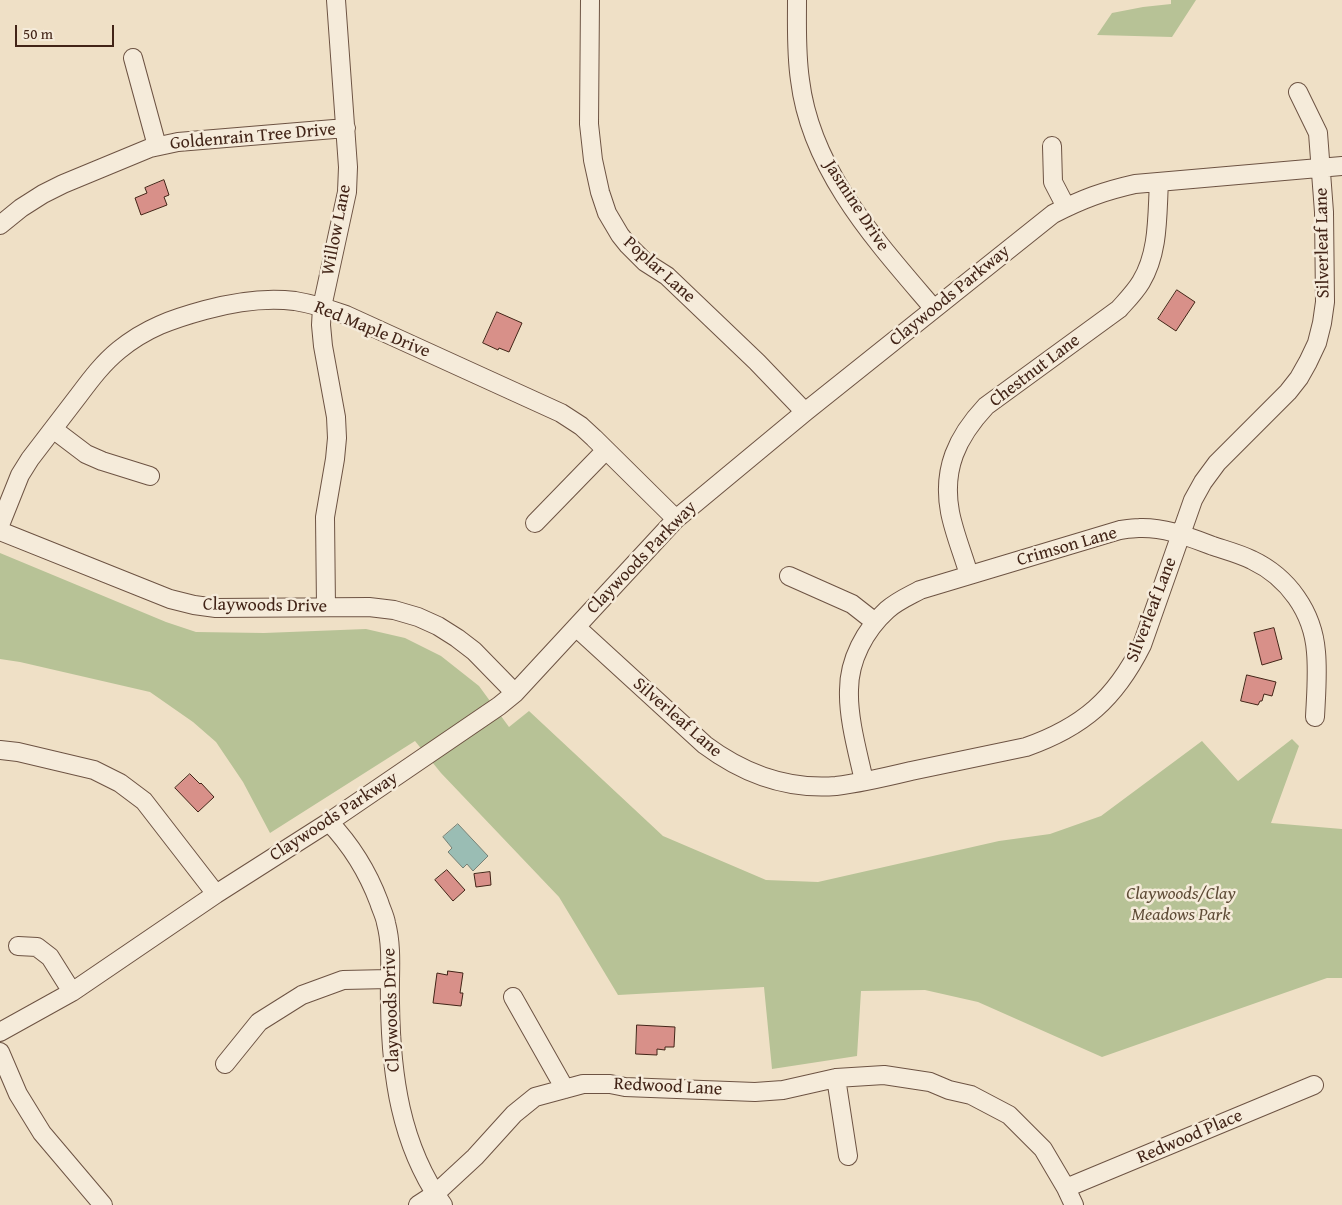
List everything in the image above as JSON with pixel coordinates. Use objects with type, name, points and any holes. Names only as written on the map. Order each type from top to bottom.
[{"type":"street","name":"Willow Lane","points":[[326,607],[325,518],[337,438],[336,417],[321,325],[322,307],[347,192],[348,166],[336,0]]},
{"type":"street","name":"Poplar Lane","points":[[590,0],[589,124],[593,160],[607,214],[628,245],[645,262],[666,276],[758,362],[805,412]]},
{"type":"street","name":"Jasmine Drive","points":[[797,0],[800,81],[806,110],[831,175],[871,235],[934,309]]},
{"type":"street","points":[[133,58],[157,146]]},
{"type":"street","name":"Silverleaf Lane","points":[[576,627],[705,745],[722,758],[744,770],[789,784],[836,786],[1026,747],[1050,738],[1090,714],[1108,697],[1134,662],[1142,645],[1193,500],[1203,482],[1217,463],[1288,392],[1299,378],[1317,343],[1325,302],[1324,212],[1318,134],[1298,92]]},
{"type":"street","name":"Goldenrain Tree Drive","points":[[0,225],[21,208],[62,184],[157,146],[178,142],[346,128]]},
{"type":"street","points":[[1052,146],[1053,182],[1066,207]]},
{"type":"street","name":"Claywoods Parkway","points":[[0,1032],[72,992],[216,894],[329,822],[515,693],[676,519],[805,412],[1053,214],[1079,200],[1136,184],[1342,166]]},
{"type":"street","name":"Chestnut Lane","points":[[969,575],[950,512],[948,493],[954,455],[961,438],[986,406],[1119,309],[1132,295],[1142,281],[1155,246],[1158,182]]},
{"type":"street","name":"Red Maple Drive","points":[[0,525],[20,475],[30,459],[100,368],[118,350],[138,336],[175,318],[241,302],[277,300],[295,301],[346,315],[561,413],[581,426],[676,519]]},
{"type":"street","points":[[53,429],[86,454],[150,476]]},
{"type":"street","points":[[535,523],[606,450]]},
{"type":"street","name":"Crimson Lane","points":[[864,781],[848,689],[855,656],[864,638],[875,622],[888,609],[920,590],[1120,530],[1139,528],[1160,529],[1181,535],[1251,559],[1283,581],[1304,610],[1313,632],[1316,663],[1315,717]]},
{"type":"street","name":"Claywoods Drive","points":[[0,531],[170,599],[194,605],[231,608],[369,607],[394,610],[438,626],[457,638],[474,651],[515,693]]},
{"type":"street","points":[[789,576],[852,604],[875,622]]},
{"type":"street","points":[[0,750],[18,752],[94,770],[120,783],[144,801],[216,894]]},
{"type":"street","name":"Claywoods Drive","points":[[329,822],[355,853],[371,881],[386,923],[390,952],[390,1040],[395,1083],[404,1123],[418,1162],[427,1182],[439,1200]]},
{"type":"street","points":[[18,946],[37,947],[50,957],[72,992]]},
{"type":"street","points":[[225,1064],[259,1022],[302,995],[343,980],[389,979]]},
{"type":"street","points":[[513,996],[565,1089]]},
{"type":"street","points":[[0,1052],[18,1094],[42,1133],[104,1205]]},
{"type":"street","name":"Redwood Lane","points":[[418,1205],[439,1200],[509,1119],[535,1097],[583,1084],[755,1092],[783,1090],[836,1078],[884,1075],[930,1082],[949,1090],[971,1095],[1009,1115],[1043,1149],[1074,1205]]},
{"type":"street","points":[[836,1078],[848,1156]]},
{"type":"street","name":"Redwood Place","points":[[1066,1188],[1314,1085]]},
{"type":"green space","points":[[1171,0],[1196,0],[1172,37],[1097,35],[1112,13],[1171,4]]},
{"type":"green space","name":"Claywoods/Clay Meadows Park","points":[[0,553],[166,622],[196,632],[264,633],[366,629],[405,638],[441,656],[479,686],[509,727],[529,711],[663,836],[766,880],[818,882],[999,841],[1050,834],[1101,816],[1202,741],[1238,781],[1292,739],[1299,746],[1271,823],[1342,829],[1342,978],[1327,978],[1102,1057],[978,1002],[925,990],[861,991],[857,1056],[772,1069],[764,987],[618,995],[559,897],[441,773],[415,741],[270,833],[243,782],[216,742],[193,722],[150,692],[0,659]]},
{"type":"water","points":[[458,824],[488,856],[473,871],[467,864],[463,868],[448,852],[452,848],[443,837]]},
{"type":"building","points":[[164,180],[169,195],[164,197],[167,205],[141,215],[135,198],[147,193],[145,188]]},
{"type":"building","points":[[1177,290],[1195,302],[1176,331],[1158,319]]},
{"type":"building","points":[[497,312],[522,323],[509,352],[499,348],[498,350],[483,343]]},
{"type":"building","points":[[1274,628],[1282,659],[1262,665],[1254,633]]},
{"type":"building","points":[[1247,675],[1276,682],[1272,696],[1264,694],[1262,701],[1258,705],[1241,701]]},
{"type":"building","points":[[190,774],[214,797],[198,812],[175,788]]},
{"type":"building","points":[[447,870],[465,890],[453,901],[435,880]]},
{"type":"building","points":[[490,872],[491,885],[476,887],[474,874]]},
{"type":"building","points":[[448,971],[463,973],[460,993],[463,993],[461,1006],[433,1003],[437,973],[447,975]]},
{"type":"building","points":[[637,1025],[675,1027],[674,1047],[665,1047],[665,1050],[657,1049],[657,1055],[636,1054]]}]
